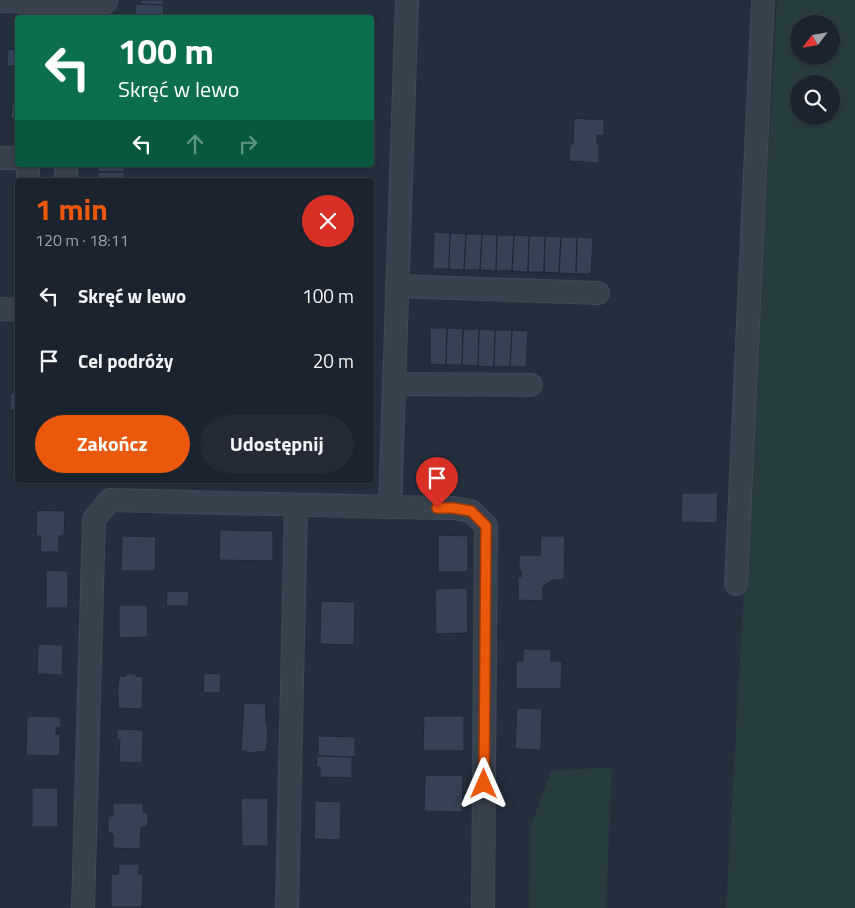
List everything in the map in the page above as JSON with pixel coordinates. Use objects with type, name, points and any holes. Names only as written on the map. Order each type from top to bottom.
[{"type":"street","points":[[390,507],[407,0]]},
{"type":"street","points":[[736,584],[763,0]]},
{"type":"street","points":[[0,1],[71,10],[106,6]]},
{"type":"street","points":[[0,158],[15,158]]},
{"type":"street","points":[[397,286],[598,293]]},
{"type":"street","points":[[0,309],[15,310]]},
{"type":"street","points":[[394,384],[531,384]]},
{"type":"street","points":[[83,908],[94,519],[110,500],[453,508],[471,511],[486,526],[482,908]]},
{"type":"street","points":[[287,908],[296,505]]},
{"type":"green space","points":[[777,0],[855,0],[855,908],[726,908]]},
{"type":"green space","points":[[612,767],[606,908],[529,908],[530,829],[551,771]]},
{"type":"building","points":[[140,0],[164,0],[164,5],[140,4]]},
{"type":"building","points":[[136,4],[164,5],[163,15],[134,15]]},
{"type":"building","points":[[8,49],[15,50],[15,66],[7,66]]},
{"type":"building","points":[[12,102],[15,102],[15,119],[11,119]]},
{"type":"building","points":[[574,118],[604,120],[604,135],[597,135],[599,163],[569,161],[570,144],[573,144]]},
{"type":"building","points":[[98,167],[125,167],[124,172],[98,172]]},
{"type":"building","points":[[98,172],[124,172],[124,178],[97,178]]},
{"type":"building","points":[[434,232],[450,233],[449,269],[433,269]]},
{"type":"building","points":[[450,233],[466,234],[464,270],[449,269]]},
{"type":"building","points":[[466,234],[482,234],[480,270],[464,270]]},
{"type":"building","points":[[482,234],[497,235],[496,271],[480,270]]},
{"type":"building","points":[[497,235],[514,235],[512,271],[496,271]]},
{"type":"building","points":[[514,235],[529,236],[528,272],[512,271]]},
{"type":"building","points":[[529,236],[545,236],[544,272],[528,272]]},
{"type":"building","points":[[545,236],[561,237],[559,273],[544,272]]},
{"type":"building","points":[[561,237],[577,237],[576,274],[559,273]]},
{"type":"building","points":[[577,237],[593,238],[591,274],[576,274]]},
{"type":"building","points":[[430,328],[447,328],[446,365],[430,364]]},
{"type":"building","points":[[447,328],[463,329],[462,365],[446,365]]},
{"type":"building","points":[[463,329],[479,329],[478,366],[462,365]]},
{"type":"building","points":[[479,329],[495,330],[494,367],[478,366]]},
{"type":"building","points":[[495,330],[512,330],[510,367],[494,367]]},
{"type":"building","points":[[512,330],[528,331],[526,367],[510,367]]},
{"type":"building","points":[[11,393],[15,393],[15,410],[10,410]]},
{"type":"building","points":[[682,493],[718,493],[717,523],[681,522]]},
{"type":"building","points":[[37,510],[65,511],[64,536],[59,536],[59,552],[40,552],[41,536],[36,536]]},
{"type":"building","points":[[220,530],[273,531],[273,561],[219,560]]},
{"type":"building","points":[[438,535],[468,536],[468,572],[438,572]]},
{"type":"building","points":[[122,536],[156,537],[155,571],[121,571]]},
{"type":"building","points":[[541,536],[565,536],[564,580],[552,580],[543,587],[543,601],[518,600],[518,576],[521,577],[519,555],[540,555]]},
{"type":"building","points":[[46,570],[68,571],[68,608],[46,608]]},
{"type":"building","points":[[467,588],[468,633],[436,634],[435,589]]},
{"type":"building","points":[[167,591],[189,591],[188,606],[166,606]]},
{"type":"building","points":[[321,601],[355,602],[354,645],[320,644]]},
{"type":"building","points":[[119,605],[147,605],[148,637],[119,638]]},
{"type":"building","points":[[38,644],[63,645],[62,675],[37,674]]},
{"type":"building","points":[[523,649],[551,649],[551,661],[562,661],[561,689],[516,689],[516,661],[523,661]]},
{"type":"building","points":[[126,673],[143,677],[142,709],[118,708],[118,689],[116,687],[118,687],[119,676],[126,676]]},
{"type":"building","points":[[204,673],[221,674],[220,693],[203,693]]},
{"type":"building","points":[[244,703],[266,704],[268,731],[266,751],[246,753],[247,751],[241,751]]},
{"type":"building","points":[[517,708],[542,709],[541,750],[515,749]]},
{"type":"building","points":[[27,716],[61,717],[61,728],[56,728],[56,734],[60,734],[60,756],[26,755]]},
{"type":"building","points":[[424,716],[464,716],[464,751],[423,751]]},
{"type":"building","points":[[117,729],[143,730],[142,763],[119,762],[120,740],[117,740]]},
{"type":"building","points":[[318,736],[355,737],[355,757],[318,756]]},
{"type":"building","points":[[314,756],[355,757],[352,758],[352,778],[320,777],[320,767],[316,767],[317,758]]},
{"type":"building","points":[[425,775],[463,775],[462,812],[424,811]]},
{"type":"building","points":[[32,788],[58,788],[58,827],[32,827]]},
{"type":"building","points":[[241,798],[268,798],[268,846],[242,846]]},
{"type":"building","points":[[315,801],[341,802],[340,840],[314,839]]},
{"type":"building","points":[[113,803],[143,803],[143,811],[148,814],[148,826],[141,828],[140,849],[113,848],[113,834],[108,832],[108,817],[113,815]]},
{"type":"building","points":[[119,864],[140,864],[138,874],[143,874],[142,907],[111,907],[111,874],[118,874]]},
{"type":"route","points":[[437,508],[471,511],[486,526],[484,784]]}]
